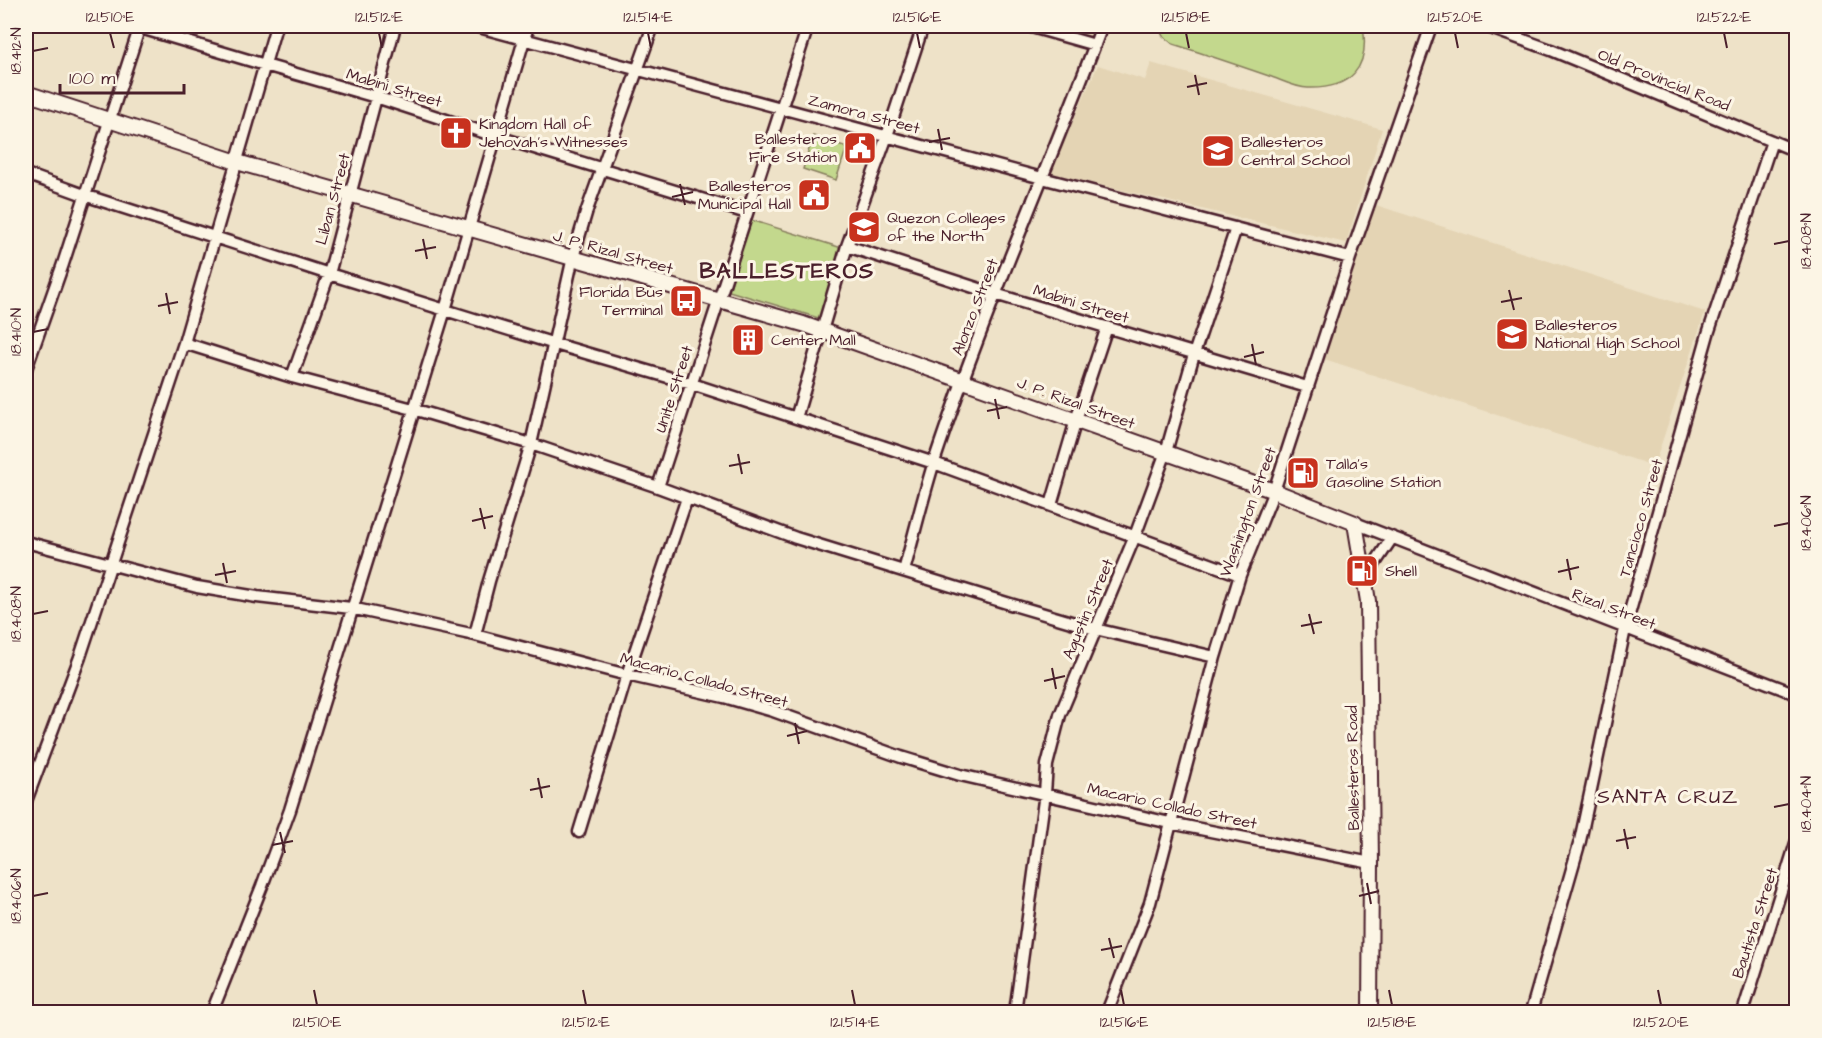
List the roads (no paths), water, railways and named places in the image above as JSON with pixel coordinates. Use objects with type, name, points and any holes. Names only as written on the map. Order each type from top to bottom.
[{"type":"main road","name":"J. P. Rizal Street","points":[[26,93],[237,162],[823,331],[1274,491],[1355,523]]},
{"type":"main road","name":"Ballesteros Road","points":[[1355,523],[1368,601],[1370,1012]]},
{"type":"street","points":[[26,369],[63,264],[138,26]]},
{"type":"street","name":"Mabini Street","points":[[138,26],[265,66],[376,97],[747,213]]},
{"type":"street","points":[[26,801],[80,657],[184,343],[276,26]]},
{"type":"street","name":"Liban Street","points":[[292,377],[329,274],[395,26]]},
{"type":"street","name":"Zamora Street","points":[[475,26],[1350,258]]},
{"type":"street","points":[[212,1012],[290,810],[445,310],[528,26]]},
{"type":"street","points":[[475,635],[531,444],[573,258],[587,210],[653,26]]},
{"type":"street","name":"Unite Street","points":[[658,487],[808,26]]},
{"type":"street","points":[[796,418],[847,246],[887,136],[923,26]]},
{"type":"street","points":[[1028,26],[1095,45]]},
{"type":"street","name":"Alonzo Street","points":[[904,571],[934,463],[963,380],[1102,26]]},
{"type":"street","name":"Washington Street","points":[[1107,1012],[1149,903],[1215,657],[1240,575],[1274,491],[1350,258],[1431,26]]},
{"type":"street","name":"Old Provincial Road","points":[[1485,26],[1551,50],[1797,152]]},
{"type":"street","name":"Tancioco Street","points":[[1532,1012],[1580,841],[1625,629],[1708,334],[1772,141]]},
{"type":"street","points":[[26,174],[329,274],[692,384],[934,463],[1240,575]]},
{"type":"street","name":"Agustin Street","points":[[1015,1012],[1047,765],[1060,715],[1135,536],[1166,453],[1194,354],[1236,228]]},
{"type":"street","name":"Mabini Street","points":[[847,246],[995,294],[1307,387]]},
{"type":"street","points":[[1051,505],[1107,327]]},
{"type":"street","points":[[184,343],[292,377],[531,444],[658,487],[796,538],[904,571],[1095,629],[1215,657]]},
{"type":"street","points":[[579,832],[627,675],[687,498]]},
{"type":"street","name":"Rizal Street","points":[[1355,523],[1797,694]]},
{"type":"street","points":[[1365,578],[1392,538]]},
{"type":"street","name":"Macario Collado Street","points":[[26,542],[110,566],[197,587],[257,597],[351,608],[475,635],[773,711],[934,768],[1170,824],[1371,863]]},
{"type":"street","name":"Bautista Street","points":[[1743,1012],[1797,843]]},
{"type":"place","name":"Kingdom Hall of Jehovah's Witnesses","points":[[456,133]]},
{"type":"place","name":"Ballesteros Fire Station","points":[[860,148]]},
{"type":"place","name":"Ballesteros Central School","points":[[1218,151]]},
{"type":"place","name":"Ballesteros Municipal Hall","points":[[814,195]]},
{"type":"place","name":"Quezon Colleges of the North","points":[[864,227]]},
{"type":"place","name":"Florida Bus Terminal","points":[[686,301]]},
{"type":"place","name":"Ballesteros National High School","points":[[1512,334]]},
{"type":"place","name":"Center Mall","points":[[748,340]]},
{"type":"place","name":"Talla's Gasoline Station","points":[[1303,473]]},
{"type":"place","name":"Shell","points":[[1362,571]]},
{"type":"district","name":"BALLESTEROS","points":[[787,271]]},
{"type":"district","name":"SANTA CRUZ","points":[[1668,797]]}]
